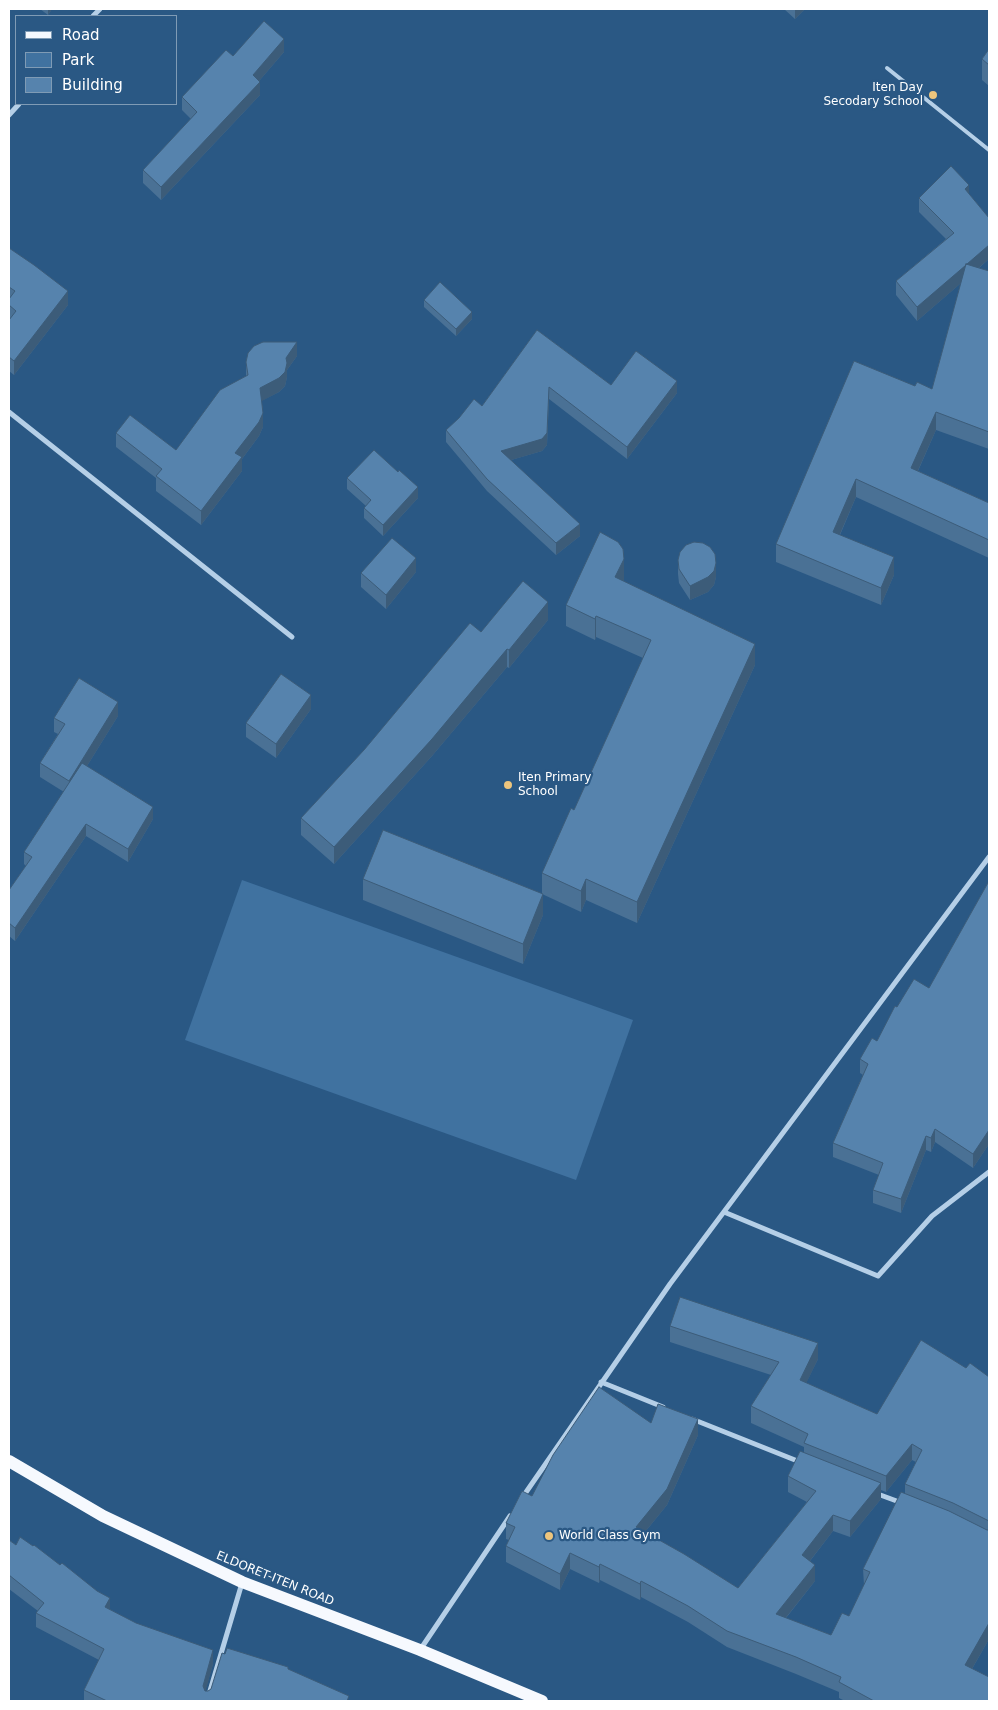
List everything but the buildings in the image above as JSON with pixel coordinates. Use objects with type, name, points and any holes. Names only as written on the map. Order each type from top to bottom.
[{"type":"main road","name":"ELDORET-ITEN ROAD","points":[[9,1461],[103,1516],[242,1582],[420,1650],[542,1701]]},
{"type":"street","points":[[9,116],[18,105]]},
{"type":"street","points":[[9,412],[292,637]]},
{"type":"street","points":[[518,1505],[670,1284],[989,857]]},
{"type":"street","points":[[724,1212],[878,1276],[932,1216],[989,1172]]},
{"type":"street","points":[[601,1382],[666,1408]]},
{"type":"street","points":[[684,1416],[804,1464]]},
{"type":"street","points":[[868,1490],[905,1504]]},
{"type":"street","points":[[420,1650],[512,1513]]},
{"type":"street","points":[[207,1701],[242,1582]]},
{"type":"lane","points":[[888,68],[989,150]]},
{"type":"green space","points":[[242,880],[633,1020],[576,1180],[185,1040]]},
{"type":"place","name":"Iten Day Secodary School","points":[[933,95]]},
{"type":"place","name":"Iten Primary School","points":[[508,785]]},
{"type":"place","name":"World Class Gym","points":[[549,1536]]}]
